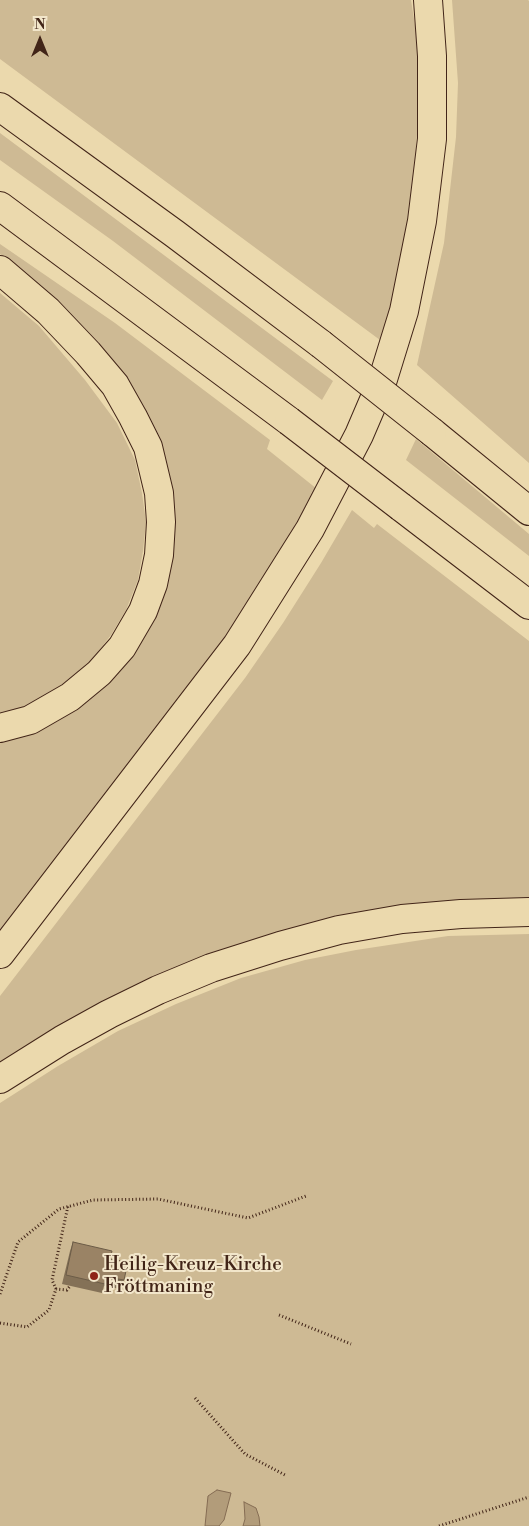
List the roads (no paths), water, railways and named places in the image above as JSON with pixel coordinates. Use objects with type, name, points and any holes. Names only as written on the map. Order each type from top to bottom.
[{"type":"highway","points":[[0,954],[237,645],[310,529],[359,435],[383,379],[404,311],[422,221],[432,139],[432,56],[428,0]]},
{"type":"highway","points":[[0,107],[175,234],[321,344],[529,511]]},
{"type":"highway","points":[[0,206],[289,422],[529,605]]},
{"type":"highway","points":[[0,270],[48,311],[88,352],[114,385],[148,447],[159,493],[161,522],[159,555],[153,584],[143,611],[122,646],[99,673],[70,697],[30,720],[0,728]]},
{"type":"highway","points":[[0,1079],[62,1040],[158,990],[211,968],[280,946],[340,930],[402,919],[461,914],[529,912]]},
{"type":"place","name":"Heilig-Kreuz-Kirche Fröttmaning","points":[[94,1276]]}]
